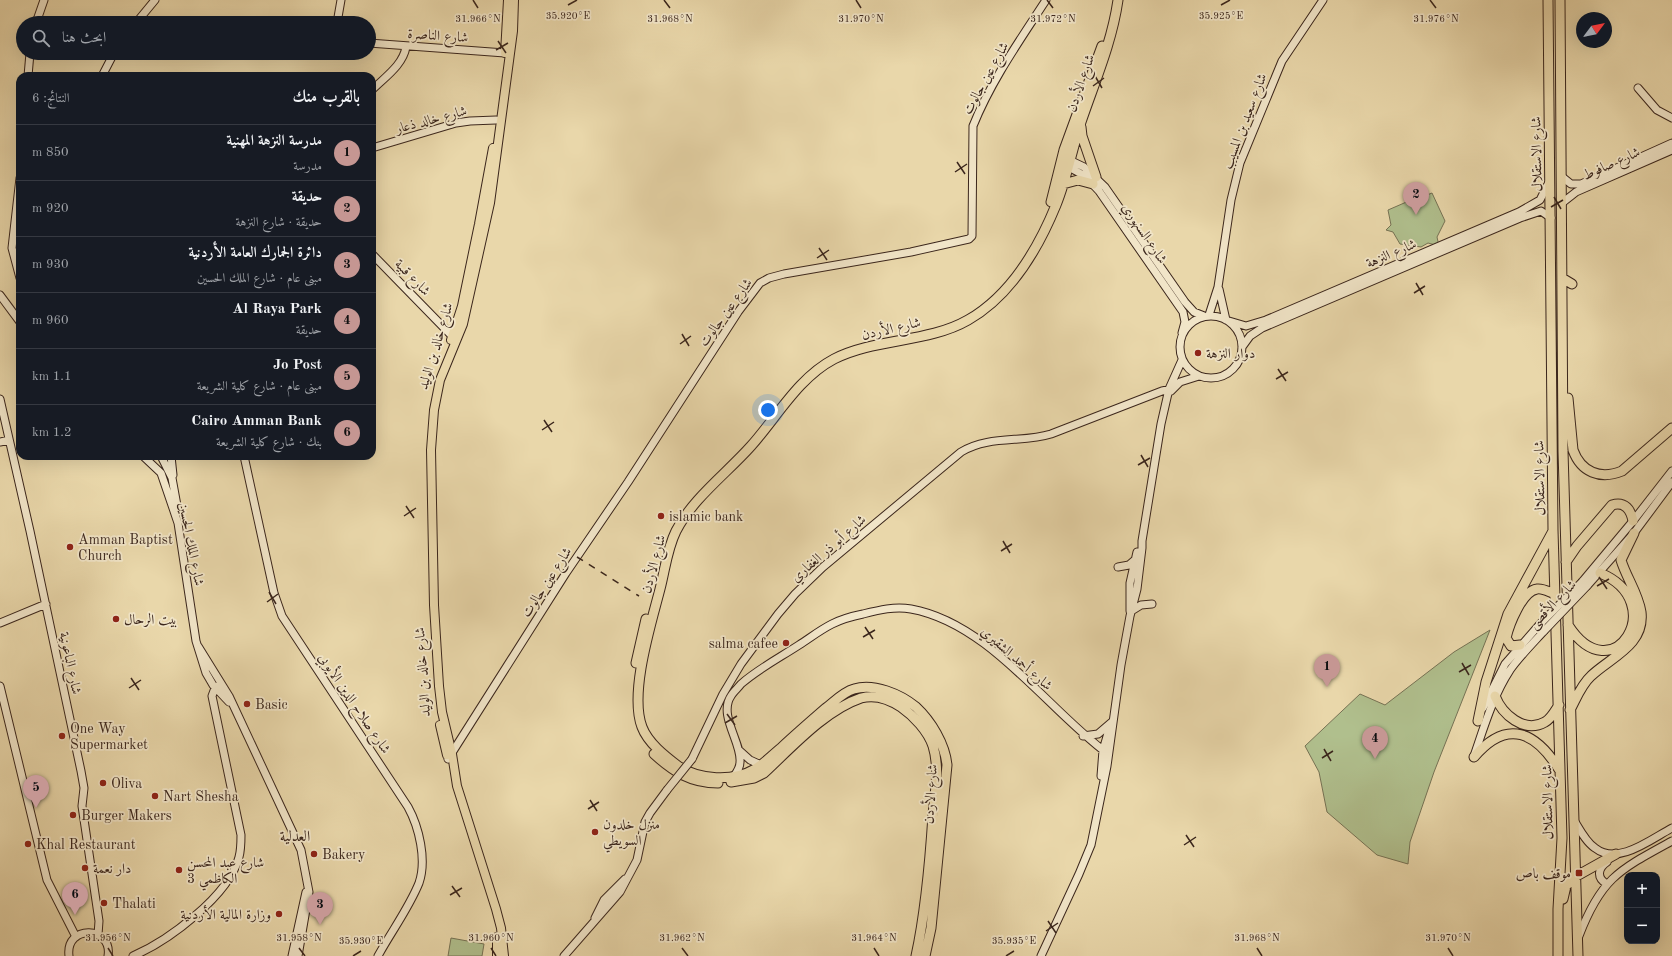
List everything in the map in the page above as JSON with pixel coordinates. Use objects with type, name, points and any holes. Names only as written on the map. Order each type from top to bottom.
[{"type":"highway","name":"شارع الأردن","points":[[925,956],[931,928],[936,846],[937,781],[933,748],[923,729],[912,716],[888,699],[871,696],[862,698],[844,706],[809,731],[764,773],[754,778],[734,782],[706,783],[691,780],[666,765],[644,743],[637,731],[634,718],[636,660],[672,541],[683,521],[698,500],[749,448],[802,384],[823,365],[840,356],[951,328],[968,320],[980,312],[1008,286],[1029,258],[1045,230],[1063,184],[1076,114],[1104,41],[1114,0]]},
{"type":"highway","name":"شارع الأردن","points":[[657,591],[668,541],[678,519],[689,504],[765,423],[782,399],[809,370],[827,358],[847,349],[931,329],[959,319],[980,307],[1001,287],[1021,262],[1041,228],[1050,207],[1111,36],[1118,0]]},
{"type":"highway","name":"شارع الاستقلال","points":[[1548,0],[1553,530],[1562,838],[1558,909],[1558,956]]},
{"type":"highway","name":"شارع الاستقلال","points":[[1560,0],[1562,367],[1570,712],[1578,956]]},
{"type":"highway","points":[[1063,184],[1078,180],[1095,181],[1082,136],[1081,123]]},
{"type":"highway","points":[[1562,278],[1572,284]]},
{"type":"highway","points":[[1562,367],[1566,382],[1573,450],[1581,464],[1589,471],[1606,476],[1622,471],[1650,449],[1672,428]]},
{"type":"highway","points":[[1566,562],[1577,546],[1612,505],[1621,504],[1626,507],[1632,514],[1633,522]]},
{"type":"highway","points":[[1478,721],[1486,682],[1508,614],[1553,530]]},
{"type":"highway","points":[[1570,712],[1585,682],[1628,647],[1637,637],[1640,630],[1640,606],[1621,560],[1634,533]]},
{"type":"highway","points":[[1568,625],[1589,648],[1600,650],[1615,647],[1629,636],[1634,618],[1628,598],[1616,582],[1600,573]]},
{"type":"highway","points":[[1520,645],[1512,646],[1506,638],[1508,629],[1525,596],[1536,589],[1542,589],[1555,594]]},
{"type":"highway","name":"شارع الأردن","points":[[653,605],[641,667],[639,709],[643,730],[658,749],[681,768],[707,777],[734,776],[752,771],[847,692],[864,688],[878,689],[894,693],[908,701],[922,713],[935,732],[946,754],[947,765],[936,846],[916,956]]},
{"type":"highway","points":[[1496,696],[1498,704],[1506,714],[1517,722],[1526,725],[1539,725],[1546,722],[1559,705]]},
{"type":"highway","points":[[1474,757],[1482,747],[1495,738],[1510,734],[1520,735],[1537,742],[1545,749],[1561,772]]},
{"type":"highway","points":[[1558,909],[1562,903],[1566,886],[1576,876],[1616,854]]},
{"type":"main road","name":"شارع خالد بن الوليد","points":[[503,952],[501,928],[494,902],[437,712],[434,680],[426,448],[436,379],[453,336],[462,306],[480,224],[505,53],[508,0]]},
{"type":"main road","name":"شارع خالد بن الوليد","points":[[447,745],[439,686],[436,627],[430,450],[433,416],[440,380],[466,312],[490,203],[513,31],[514,0]]},
{"type":"main road","name":"شارع خالد بن الوليد","points":[[494,902],[498,941],[497,956]]},
{"type":"main road","points":[[503,952],[511,956]]},
{"type":"street","points":[[38,16],[44,0]]},
{"type":"street","points":[[142,16],[155,0]]},
{"type":"street","points":[[338,16],[341,0]]},
{"type":"street","name":"شارع عين جالوت","points":[[450,757],[566,573],[628,482],[738,312],[760,283],[769,278],[784,274],[911,252],[969,239],[972,236],[973,126],[996,82],[1046,0]]},
{"type":"street","name":"شارع سعيد بن المسيب","points":[[1206,316],[1218,287],[1231,200],[1240,163],[1282,61],[1323,0]]},
{"type":"street","name":"شارع الناصرة","points":[[376,44],[505,53]]},
{"type":"street","points":[[376,86],[400,63],[406,47]]},
{"type":"street","points":[[28,72],[29,60]]},
{"type":"street","points":[[104,72],[110,60]]},
{"type":"street","points":[[1638,88],[1657,110],[1672,118]]},
{"type":"street","name":"شارع خالد ذعار","points":[[376,147],[456,123],[470,120],[496,120]]},
{"type":"street","name":"شارع صافوط","points":[[1561,176],[1571,184],[1581,184],[1672,143]]},
{"type":"street","name":"شارع صافوط","points":[[1562,203],[1576,192],[1672,150]]},
{"type":"street","name":"شارع السنهوري","points":[[1066,162],[1084,176],[1095,181],[1185,302],[1194,312],[1206,316]]},
{"type":"street","name":"شارع النزهة","points":[[1242,348],[1250,336],[1262,328],[1456,242],[1536,204],[1542,197],[1550,182]]},
{"type":"street","name":"شارع النزهة","points":[[1228,320],[1246,326],[1266,320],[1456,242],[1537,211],[1544,211],[1551,218]]},
{"type":"street","points":[[16,213],[12,248],[16,263]]},
{"type":"street","name":"شارع السنهوري","points":[[1123,219],[1183,312],[1185,322],[1182,333]]},
{"type":"street","name":"شارع قبية","points":[[376,258],[453,336]]},
{"type":"street","name":"شارع سعيد بن المسيب","points":[[1218,287],[1228,320]]},
{"type":"street","points":[[0,295],[16,317]]},
{"type":"street","points":[[1206,316],[1228,320],[1239,333],[1242,348],[1238,362],[1230,372],[1214,378],[1198,376],[1186,367],[1182,360],[1179,347],[1182,333],[1191,322],[1206,316]]},
{"type":"street","points":[[1041,956],[1086,860],[1090,845],[1101,790],[1105,752],[1112,724],[1131,613],[1138,584],[1142,541],[1170,391],[1182,360]]},
{"type":"street","name":"شارع أبو ذر الغفاري","points":[[564,956],[594,920],[604,900],[629,877],[638,856],[645,822],[667,790],[692,759],[723,694],[741,664],[778,614],[795,594],[823,567],[961,452],[985,442],[1047,436],[1170,391],[1184,380],[1198,376]]},
{"type":"street","name":"شارع الباعونية","points":[[0,399],[46,604],[84,788],[82,806],[98,921],[98,935]]},
{"type":"street","points":[[0,442],[9,440]]},
{"type":"street","name":"شارع الملك الحسين","points":[[147,460],[161,473],[178,523],[198,646],[206,673],[220,688]]},
{"type":"street","points":[[160,460],[161,473]]},
{"type":"street","points":[[162,460],[174,487]]},
{"type":"street","points":[[171,460],[178,523]]},
{"type":"street","name":"شارع صلاح الدين الأيوبي","points":[[245,460],[274,593],[282,616],[408,808],[416,826],[421,859],[419,881],[378,956]]},
{"type":"street","name":"شارع الأقصى","points":[[1474,757],[1496,696],[1510,670],[1584,584],[1672,471]]},
{"type":"street","name":"شارع الأقصى","points":[[1478,721],[1501,670],[1520,645],[1540,624],[1584,584],[1600,573],[1634,533],[1672,482]]},
{"type":"street","points":[[1131,613],[1130,583],[1142,541]]},
{"type":"street","points":[[1118,567],[1129,565],[1136,560]]},
{"type":"street","points":[[0,623],[46,604]]},
{"type":"street","points":[[1131,613],[1141,605],[1152,604]]},
{"type":"street","name":"شارع أحمد الشقيري","points":[[740,751],[729,722],[730,697],[744,682],[833,624],[878,610],[909,609],[950,622],[993,651],[1084,736],[1105,752]]},
{"type":"street","name":"شارع الملك الحسين","points":[[198,646],[220,688],[232,705],[298,842],[304,860],[309,899],[293,953]]},
{"type":"street","points":[[133,956],[164,939],[194,919],[219,891],[239,857],[241,836],[206,673]]},
{"type":"street","points":[[0,686],[47,880],[76,937]]},
{"type":"street","points":[[212,696],[220,688]]},
{"type":"street","points":[[213,704],[220,688]]},
{"type":"street","points":[[1084,736],[1098,734],[1112,724]]},
{"type":"street","name":"شارع عين جالوت","points":[[447,745],[465,732]]},
{"type":"street","points":[[734,776],[740,764],[740,751]]},
{"type":"street","points":[[740,751],[750,760],[761,765]]},
{"type":"street","points":[[1573,819],[1595,849],[1604,853],[1616,854],[1628,851],[1672,828]]},
{"type":"street","points":[[1577,940],[1591,906],[1607,884],[1628,866],[1672,841]]},
{"type":"street","points":[[1607,884],[1600,877],[1600,870],[1602,866],[1616,854]]},
{"type":"street","points":[[69,956],[69,948],[76,937],[86,932],[98,935],[106,942],[109,954]]},
{"type":"green space","points":[[1425,190],[1427,195],[1432,193],[1445,221],[1437,237],[1439,246],[1428,243],[1421,247],[1400,244],[1393,232],[1386,230],[1391,225],[1388,210],[1418,197]]},
{"type":"green space","points":[[1490,630],[1434,772],[1410,842],[1408,864],[1377,855],[1327,812],[1319,772],[1305,746],[1360,694],[1385,705],[1454,652]]},
{"type":"green space","points":[[451,938],[484,944],[482,956],[448,956]]},
{"type":"railway","points":[[577,557],[639,596]]},
{"type":"place","name":"حديقة","points":[[1416,215]]},
{"type":"place","name":"دوار النزهة","points":[[1198,353]]},
{"type":"place","name":"islamic bank","points":[[661,516]]},
{"type":"place","name":"Amman Baptist Church","points":[[70,547]]},
{"type":"place","name":"بيت الرحال","points":[[116,619]]},
{"type":"place","name":"salma cafee","points":[[786,643]]},
{"type":"place","name":"مدرسة النزهة المهنية","points":[[1327,687]]},
{"type":"place","name":"Basic","points":[[247,704]]},
{"type":"place","name":"One Way Supermarket","points":[[62,736]]},
{"type":"place","name":"Al Raya Park","points":[[1375,759]]},
{"type":"place","name":"Oliva","points":[[103,783]]},
{"type":"place","name":"Nart Shesha","points":[[155,796]]},
{"type":"place","name":"Jo Post","points":[[36,808]]},
{"type":"place","name":"Burger Makers","points":[[73,815]]},
{"type":"place","name":"منزل خلدون السويطي","points":[[595,832]]},
{"type":"place","name":"Khal Restaurant","points":[[28,844]]},
{"type":"place","name":"Bakery","points":[[314,854]]},
{"type":"place","name":"دار نعمة","points":[[85,868]]},
{"type":"place","name":"شارع عبد المحسن الكاظمي 3","points":[[179,870]]},
{"type":"place","name":"موقف باص","points":[[1579,873]]},
{"type":"place","name":"Thalati","points":[[104,903]]},
{"type":"place","name":"وزارة المالية الأردنية","points":[[279,914]]},
{"type":"place","name":"Cairo Amman Bank","points":[[75,915]]},
{"type":"place","name":"دائرة الجمارك العامة الأردنية","points":[[320,925]]},
{"type":"district","name":"العدلية","points":[[295,836]]}]
